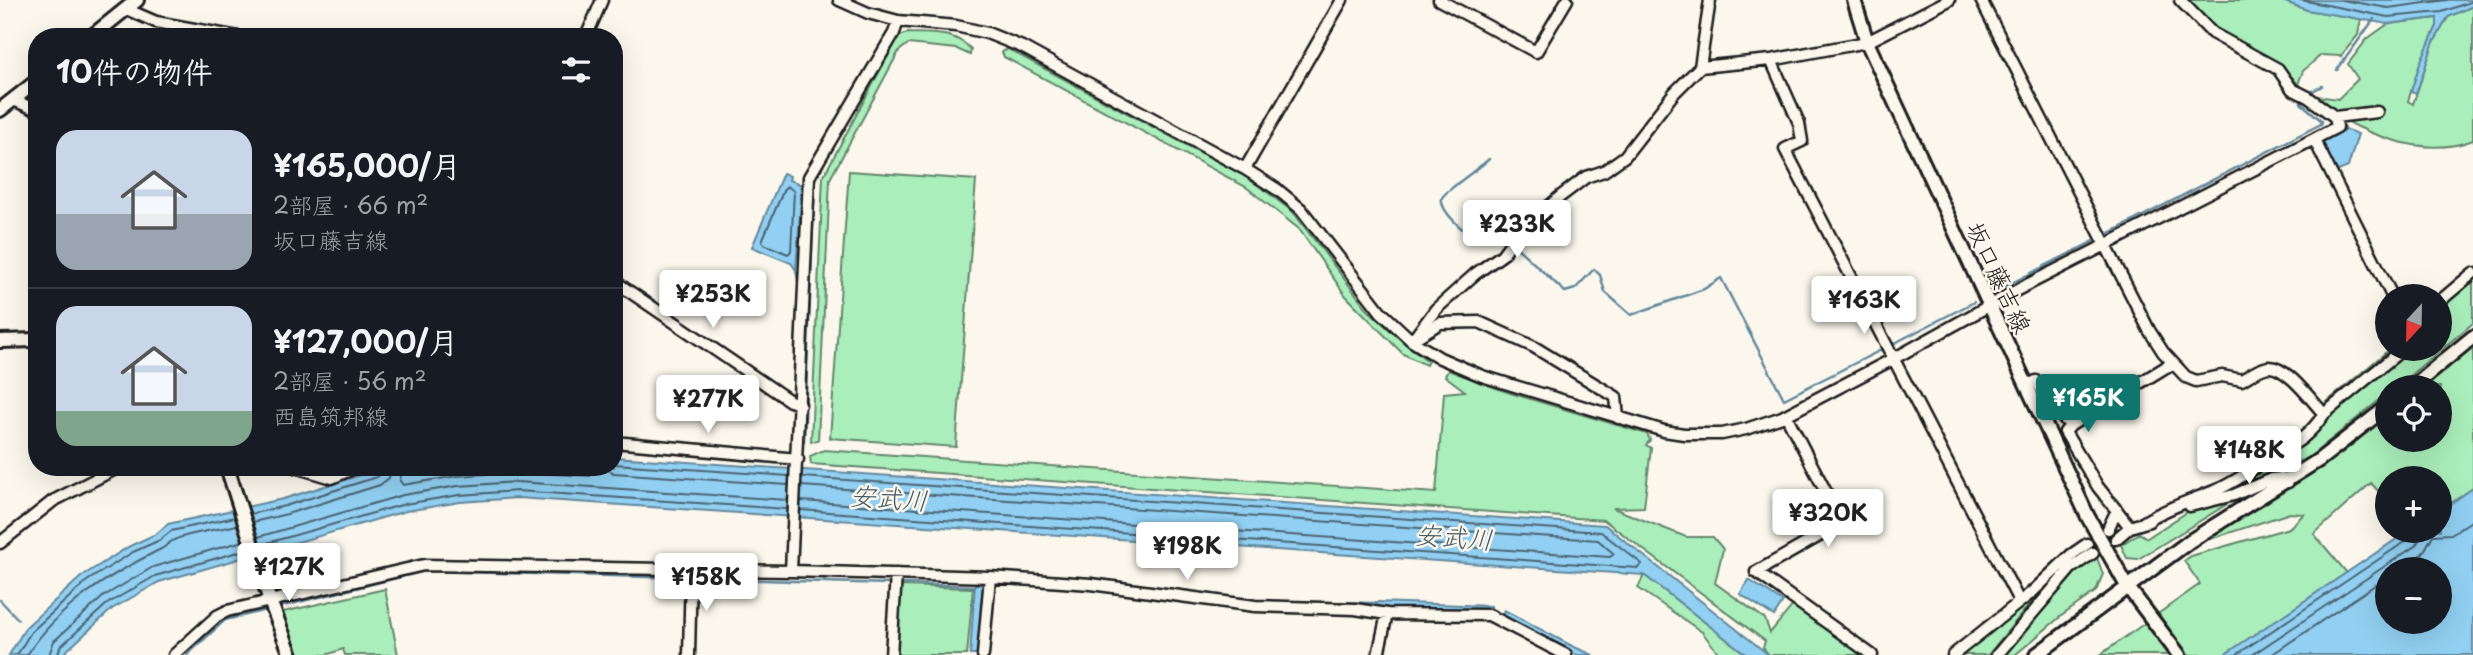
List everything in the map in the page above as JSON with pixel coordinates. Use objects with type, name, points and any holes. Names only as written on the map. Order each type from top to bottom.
[{"type":"main road","points":[[102,28],[136,0]]},
{"type":"main road","name":"坂口藤吉線","points":[[1854,0],[1867,42],[2088,517],[2127,586],[2179,655]]},
{"type":"main road","points":[[0,110],[28,88]]},
{"type":"main road","points":[[2427,375],[2473,337]]},
{"type":"main road","points":[[0,341],[28,340]]},
{"type":"main road","points":[[2036,655],[2190,541],[2288,482],[2375,416]]},
{"type":"main road","points":[[232,476],[237,500],[270,601],[291,655]]},
{"type":"street","points":[[590,28],[602,0]]},
{"type":"street","points":[[839,0],[868,13],[898,21],[956,26],[987,33],[1022,47],[1245,169],[1301,209],[1381,312],[1412,341],[1440,358],[1482,376],[1618,418],[1684,434],[1722,434],[1786,415],[2105,243],[2337,127],[2335,117]]},
{"type":"street","points":[[1245,169],[1342,0]]},
{"type":"street","points":[[1439,0],[1536,52],[1567,0]]},
{"type":"street","points":[[1412,341],[1436,309],[1475,274],[1502,255],[1520,232],[1551,205],[1586,177],[1604,171],[1625,156],[1674,93],[1700,67],[1710,0]]},
{"type":"street","points":[[1700,67],[1771,60],[1867,42],[1949,0]]},
{"type":"street","points":[[1981,0],[2149,330],[2163,352],[2186,377],[2196,381],[2222,376],[2242,380],[2269,367],[2281,369],[2323,414]]},
{"type":"street","points":[[2180,0],[2212,33],[2278,69],[2292,89],[2335,117],[2377,112]]},
{"type":"street","points":[[126,9],[156,22],[189,28]]},
{"type":"street","points":[[791,571],[809,177],[894,33],[898,21]]},
{"type":"street","points":[[1771,60],[1802,134],[1802,141],[1786,149],[2019,601]]},
{"type":"street","points":[[13,100],[28,106]]},
{"type":"street","points":[[2314,139],[2386,284]]},
{"type":"street","points":[[2452,290],[2473,272]]},
{"type":"street","points":[[623,287],[790,401],[800,404]]},
{"type":"street","points":[[1412,341],[1440,323],[1479,322],[1534,347],[1616,397],[1618,418]]},
{"type":"street","points":[[2144,522],[2166,509],[2240,478],[2280,452],[2293,447],[2314,428],[2323,414],[2388,361]]},
{"type":"street","points":[[2130,527],[2098,487],[2065,432],[2071,425],[2166,367],[2175,365]]},
{"type":"street","points":[[2027,385],[2036,382],[2050,404],[2071,425]]},
{"type":"street","points":[[1786,415],[1842,523],[1756,572],[1872,655]]},
{"type":"street","points":[[623,444],[798,462]]},
{"type":"street","points":[[0,543],[52,501],[101,476]]},
{"type":"street","points":[[2116,539],[2130,527],[2200,503],[2234,495],[2271,479],[2281,478],[2288,482]]},
{"type":"street","points":[[2108,529],[2117,510]]},
{"type":"street","points":[[1953,655],[2071,555],[2090,548],[1997,655]]},
{"type":"street","points":[[174,655],[217,616],[227,611],[424,565],[990,577],[1091,584],[1255,606],[1354,609],[1387,614],[1489,615],[1566,655]]},
{"type":"street","points":[[689,655],[691,569]]},
{"type":"street","points":[[891,655],[896,575]]},
{"type":"street","points":[[983,655],[990,577]]},
{"type":"street","points":[[1378,655],[1387,614]]},
{"type":"green space","points":[[2184,0],[2280,0],[2307,10],[2361,19],[2358,35],[2341,56],[2321,55],[2303,71],[2298,84],[2282,66],[2210,28]]},
{"type":"green space","points":[[2473,6],[2473,140],[2444,147],[2399,142],[2351,123],[2317,96],[2338,99],[2358,79],[2348,64],[2367,39],[2388,24],[2437,18],[2437,26],[2420,63],[2408,101],[2413,104],[2433,44],[2448,17]]},
{"type":"green space","points":[[907,33],[949,36],[971,49],[970,55],[957,49],[908,44],[899,51],[830,179],[818,440],[811,442],[823,177],[898,37]]},
{"type":"green space","points":[[1008,49],[1250,179],[1293,212],[1368,310],[1428,361],[1426,365],[1403,354],[1346,296],[1299,229],[1246,187],[1004,57],[1002,52]]},
{"type":"green space","points":[[849,171],[976,180],[956,447],[830,438]]},
{"type":"green space","points":[[2473,280],[2473,323],[2452,340],[2452,298]]},
{"type":"green space","points":[[2473,345],[2473,488],[2452,503],[2452,466],[2375,466],[2375,488],[2371,483],[2314,534],[2347,573],[2224,655],[2100,655],[2200,584],[2184,561],[2191,556],[2289,528],[2304,514],[2290,513],[2204,541],[2342,453],[2375,426],[2375,452],[2452,452],[2452,375],[2437,375]]},
{"type":"green space","points":[[2375,361],[2427,361],[2410,375],[2375,375],[2375,404],[2307,459],[2284,465],[2247,486],[2223,492],[2271,460],[2291,454],[2327,419],[2323,405]]},
{"type":"green space","points":[[1448,370],[1507,392],[1647,434],[1650,440],[1646,445],[1651,448],[1644,507],[1613,508],[1686,537],[1713,537],[1723,549],[1715,583],[1765,619],[1770,633],[1793,605],[1862,655],[1769,655],[1763,648],[1765,641],[1604,520],[811,464],[810,456],[824,450],[1436,493],[1444,393],[1465,391],[1445,376]]},
{"type":"green space","points":[[2242,495],[2138,559],[2127,558],[2121,545],[2139,533],[2147,538],[2189,511]]},
{"type":"green space","points":[[2097,558],[2103,574],[2096,591],[2015,655],[2004,655],[2078,570]]},
{"type":"green space","points":[[1644,575],[1747,655],[1720,655],[1702,632],[1638,588]]},
{"type":"green space","points":[[900,586],[973,588],[967,655],[897,655]]},
{"type":"green space","points":[[2044,587],[1988,655],[1959,655]]},
{"type":"green space","points":[[385,589],[398,655],[345,655],[343,649],[326,655],[296,655],[283,612]]},
{"type":"water","points":[[2280,0],[2473,0],[2473,6],[2448,17],[2433,44],[2416,94],[2411,92],[2420,63],[2437,26],[2437,18],[2388,24],[2307,10]]},
{"type":"water","points":[[2344,129],[2358,134],[2348,167],[2336,172],[2321,141]]},
{"type":"water","points":[[783,173],[790,176],[789,180],[802,185],[796,270],[791,263],[752,247]]},
{"type":"water","name":"安武川","points":[[623,458],[1605,525],[1769,655],[1747,655],[1644,575],[518,498],[460,502],[406,511],[159,582],[112,609],[62,655],[9,655],[26,627],[82,576],[130,546],[156,534],[168,524],[283,499],[357,476],[623,476]]},
{"type":"water","points":[[2473,488],[2473,655],[2224,655],[2391,543],[2452,543],[2452,503]]},
{"type":"water","points":[[1749,580],[1783,602],[1774,616],[1740,594]]},
{"type":"water","points":[[975,584],[984,585],[978,655],[970,655]]},
{"type":"water","points":[[1376,602],[1491,606],[1491,612],[1375,608]]},
{"type":"water","points":[[1504,610],[1593,655],[1570,652],[1502,615]]},
{"type":"waterway","points":[[2337,70],[2374,19]]},
{"type":"waterway","points":[[2307,94],[2322,86]]},
{"type":"waterway","points":[[2104,236],[2321,124],[2322,121],[2301,103],[2303,99]]},
{"type":"waterway","points":[[1489,159],[1449,190],[1442,198],[1442,203],[1454,221],[1471,235],[1485,237],[1497,232],[1509,240]]},
{"type":"waterway","points":[[804,442],[815,179]]},
{"type":"waterway","points":[[1998,290],[2098,239]]},
{"type":"waterway","points":[[1514,245],[1565,292],[1575,289],[1594,269],[1600,275],[1605,292],[1631,315],[1704,289],[1721,278],[1784,399],[1883,349]]},
{"type":"waterway","points":[[794,393],[799,286],[796,270]]},
{"type":"waterway","points":[[1889,346],[1974,302]]},
{"type":"waterway","points":[[283,606],[425,571],[685,578]]},
{"type":"waterway","points":[[696,578],[889,584]]},
{"type":"waterway","points":[[1092,578],[1255,601],[1376,603]]},
{"type":"waterway","points":[[901,584],[975,586]]},
{"type":"waterway","points":[[0,600],[18,619]]},
{"type":"waterway","points":[[187,655],[225,620],[267,610]]}]
